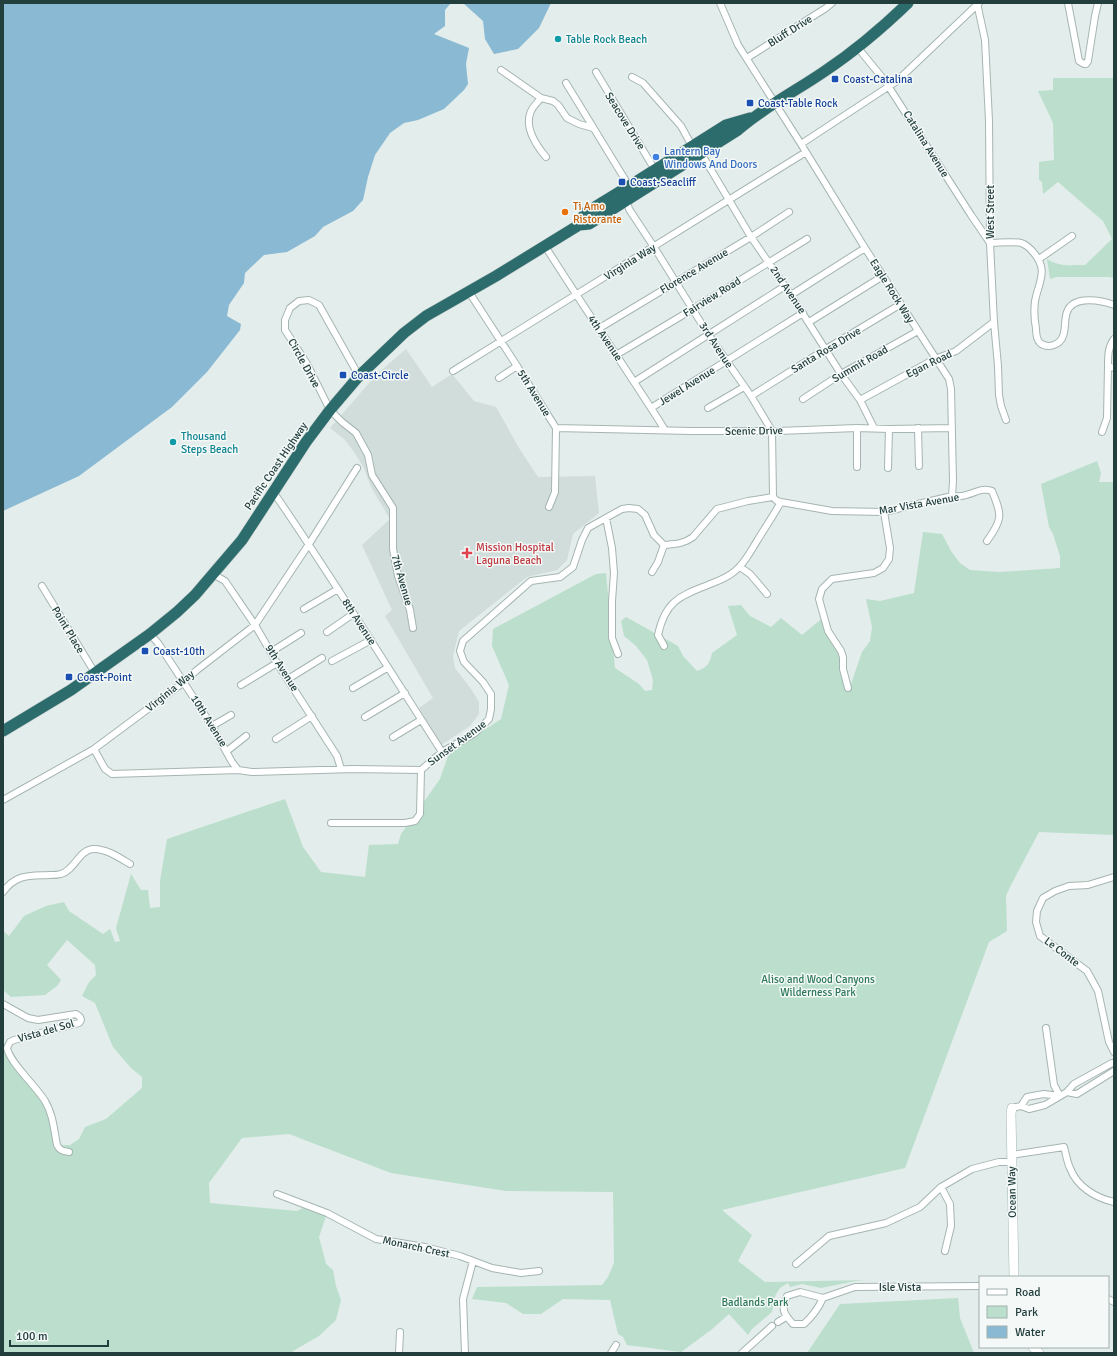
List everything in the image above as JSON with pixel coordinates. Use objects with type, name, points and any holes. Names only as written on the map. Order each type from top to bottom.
[{"type":"highway","name":"Pacific Coast Highway","points":[[621,200],[629,186],[673,158],[696,150],[738,130],[753,117],[826,71],[858,48],[908,3]]},
{"type":"highway","name":"Pacific Coast Highway","points":[[3,731],[71,690],[150,634],[177,612],[213,574],[242,540],[306,442],[330,410],[359,376],[410,328],[426,316],[469,292],[579,225],[589,224],[621,200],[696,150],[726,125],[753,117]]},
{"type":"highway","points":[[621,200],[630,192],[660,172],[661,170],[658,168]]},
{"type":"street","name":"Eagle Rock Way","points":[[720,3],[734,37],[746,58],[949,379],[951,389],[952,496]]},
{"type":"street","name":"Bluff Drive","points":[[746,58],[825,6],[832,3]]},
{"type":"street","points":[[801,144],[897,81],[978,3]]},
{"type":"street","name":"West Street","points":[[978,3],[985,40],[990,121],[990,243],[994,322],[999,395],[1006,420]]},
{"type":"street","points":[[1068,3],[1079,61],[1084,64],[1088,61],[1098,3]]},
{"type":"street","name":"Catalina Avenue","points":[[858,48],[889,86],[990,243]]},
{"type":"street","points":[[501,70],[541,98],[553,101],[558,105],[567,118],[579,124],[593,128]]},
{"type":"street","name":"Seacove Drive","points":[[596,72],[658,168]]},
{"type":"street","name":"2nd Avenue","points":[[632,77],[643,83],[682,126],[751,237],[809,322],[841,374],[860,400],[874,428]]},
{"type":"street","points":[[566,83],[629,186]]},
{"type":"street","points":[[541,98],[530,113],[529,129],[546,157]]},
{"type":"street","name":"Virginia Way","points":[[453,371],[806,152]]},
{"type":"street","name":"3rd Avenue","points":[[621,200],[629,209],[654,247],[708,334],[751,396],[772,431]]},
{"type":"street","name":"Florence Avenue","points":[[598,328],[751,237],[789,212]]},
{"type":"street","points":[[1039,259],[1072,236]]},
{"type":"street","name":"Fairview Road","points":[[616,355],[807,239]]},
{"type":"street","points":[[990,243],[1021,243],[1031,250],[1039,259],[1042,265],[1042,276],[1035,302],[1034,315],[1037,337],[1041,344],[1053,345],[1060,342],[1064,336],[1068,310],[1074,304],[1085,301],[1095,301],[1114,305]]},
{"type":"street","name":"4th Avenue","points":[[545,246],[665,430]]},
{"type":"street","points":[[791,295],[865,248]]},
{"type":"street","points":[[809,322],[884,276]]},
{"type":"street","points":[[634,382],[785,286]]},
{"type":"street","name":"5th Avenue","points":[[469,292],[556,428],[555,492],[549,507]]},
{"type":"street","name":"Circle Drive","points":[[330,410],[308,364],[285,330],[285,320],[290,308],[299,301],[309,300],[319,305],[359,376]]},
{"type":"street","name":"Santa Rosa Drive","points":[[751,396],[901,304]]},
{"type":"street","name":"Jewel Avenue","points":[[651,408],[803,313]]},
{"type":"street","name":"Egan Road","points":[[860,400],[935,358],[956,352],[994,322]]},
{"type":"street","name":"Summit Road","points":[[803,399],[841,374],[918,331]]},
{"type":"street","points":[[1102,432],[1107,418],[1111,367],[1109,347],[1114,339]]},
{"type":"street","points":[[499,378],[517,366]]},
{"type":"street","points":[[708,408],[744,387]]},
{"type":"street","name":"7th Avenue","points":[[330,410],[340,421],[356,433],[368,455],[372,475],[393,508],[393,549],[398,576],[410,610],[413,628]]},
{"type":"street","name":"Scenic Drive","points":[[556,428],[772,431],[857,428],[952,428]]},
{"type":"street","points":[[857,428],[857,467]]},
{"type":"street","points":[[918,428],[919,466]]},
{"type":"street","points":[[888,468],[889,429]]},
{"type":"street","points":[[618,654],[612,638],[614,573],[612,548],[606,518],[622,509],[638,509],[645,515],[654,535],[664,545],[680,544],[694,537],[717,509],[748,501],[773,497],[772,431]]},
{"type":"street","name":"Virginia Way","points":[[3,800],[94,749],[184,682],[197,670],[255,625],[357,468]]},
{"type":"street","name":"Mar Vista Avenue","points":[[773,497],[776,501],[832,510],[884,512],[952,496],[963,496],[988,489],[992,491],[998,506],[1000,518],[994,532],[987,541]]},
{"type":"street","name":"8th Avenue","points":[[274,493],[309,544],[442,752]]},
{"type":"street","points":[[664,646],[658,635],[661,623],[668,609],[674,602],[691,592],[725,578],[740,567],[781,502]]},
{"type":"street","points":[[848,688],[843,669],[843,657],[841,651],[828,631],[819,599],[822,589],[832,579],[874,573],[883,568],[889,559],[890,548],[884,512]]},
{"type":"street","name":"Sunset Avenue","points":[[94,749],[105,769],[112,774],[238,770],[252,772],[421,770],[442,752],[475,733],[489,720],[491,694],[483,682],[464,662],[460,651],[463,641],[531,581],[560,577],[573,567],[582,540],[588,528],[606,518]]},
{"type":"street","points":[[652,572],[658,562],[664,545]]},
{"type":"street","points":[[740,567],[750,574],[767,594]]},
{"type":"street","name":"9th Avenue","points":[[213,574],[224,581],[255,625],[277,663],[306,701],[312,716],[337,756],[340,770]]},
{"type":"street","name":"Point Place","points":[[42,586],[95,673]]},
{"type":"street","points":[[304,609],[338,589]]},
{"type":"street","points":[[327,632],[353,614]]},
{"type":"street","points":[[271,652],[301,633]]},
{"type":"street","name":"10th Avenue","points":[[150,634],[184,682],[238,770]]},
{"type":"street","points":[[332,661],[371,640]]},
{"type":"street","points":[[288,679],[322,658]]},
{"type":"street","points":[[241,685],[277,663]]},
{"type":"street","points":[[353,688],[388,668]]},
{"type":"street","points":[[365,717],[405,693]]},
{"type":"street","points":[[212,726],[231,715]]},
{"type":"street","points":[[276,739],[312,716]]},
{"type":"street","points":[[393,737],[422,720]]},
{"type":"street","points":[[227,751],[246,736]]},
{"type":"street","points":[[330,823],[415,821],[420,814],[421,770]]},
{"type":"street","points":[[3,892],[16,880],[25,876],[61,874],[68,871],[82,853],[88,850],[103,850],[130,864]]},
{"type":"street","name":"Le Conte","points":[[1114,877],[1088,885],[1070,886],[1055,891],[1043,898],[1037,911],[1036,922],[1040,936],[1087,971],[1098,991],[1109,1042],[1114,1052]]},
{"type":"street","name":"Vista del Sol","points":[[3,1004],[28,1018],[38,1020],[76,1014],[80,1017],[81,1020],[79,1023],[14,1040],[10,1042],[7,1048],[13,1059],[45,1100],[52,1115],[59,1149],[69,1152]]},
{"type":"street","points":[[1046,1028],[1054,1085],[1060,1096]]},
{"type":"street","points":[[1017,1107],[1029,1109],[1045,1105],[1068,1092],[1074,1084],[1112,1062],[1114,1063]]},
{"type":"street","points":[[1068,1092],[1077,1094],[1114,1070]]},
{"type":"street","points":[[1017,1107],[1027,1097],[1044,1094],[1060,1096]]},
{"type":"street","name":"Ocean Way","points":[[1014,1276],[1011,1113],[1017,1107]]},
{"type":"street","points":[[796,1264],[829,1236],[886,1223],[920,1207],[941,1187],[972,1169],[1064,1146],[1070,1169],[1084,1188],[1103,1200],[1114,1202]]},
{"type":"street","points":[[941,1187],[950,1204],[951,1226],[945,1251]]},
{"type":"street","name":"Monarch Crest","points":[[277,1194],[327,1213],[376,1239],[425,1247],[460,1256],[492,1268],[521,1273],[539,1271]]},
{"type":"street","points":[[465,1353],[463,1299],[473,1261]]},
{"type":"street","name":"Isle Vista","points":[[822,1298],[855,1287],[979,1286]]},
{"type":"street","points":[[800,1292],[822,1298],[819,1307],[813,1316],[804,1324],[792,1324],[786,1317],[783,1306],[787,1296],[800,1292]]},
{"type":"street","points":[[778,1322],[786,1317]]},
{"type":"street","points":[[742,1353],[772,1326]]},
{"type":"street","points":[[399,1353],[400,1332]]},
{"type":"street","points":[[612,1353],[616,1345]]},
{"type":"shaded area","name":"Mission Hospital Laguna Beach","points":[[406,349],[432,387],[452,374],[474,401],[496,407],[519,448],[538,477],[595,476],[599,513],[573,534],[567,560],[557,570],[527,577],[459,631],[453,656],[455,668],[479,702],[479,714],[470,726],[441,745],[419,708],[433,698],[385,616],[392,610],[362,545],[390,519],[371,487],[364,468],[354,452],[344,439],[330,428],[377,374]]},
{"type":"green space","points":[[1053,78],[1114,78],[1114,278],[1057,277],[1050,279],[1047,259],[1061,264],[1085,265],[1112,239],[1103,221],[1058,182],[1043,194],[1042,182],[1039,180],[1039,162],[1054,160],[1053,123],[1038,91],[1053,90]]},
{"type":"green space","points":[[1097,461],[1101,473],[1099,482],[1114,482],[1114,835],[1039,832],[1006,896],[1007,931],[989,942],[905,1168],[722,1210],[752,1235],[738,1261],[765,1282],[868,1280],[821,1288],[802,1284],[790,1287],[788,1283],[780,1288],[775,1296],[772,1312],[752,1329],[748,1335],[729,1314],[711,1330],[681,1352],[627,1345],[623,1337],[618,1334],[610,1300],[563,1299],[541,1314],[523,1314],[506,1303],[472,1299],[477,1287],[602,1285],[608,1277],[614,1263],[613,1192],[506,1191],[391,1173],[289,1134],[242,1138],[209,1183],[210,1203],[297,1211],[313,1206],[327,1213],[319,1237],[326,1264],[333,1270],[336,1286],[341,1300],[336,1320],[319,1336],[292,1353],[3,1353],[3,1050],[6,1051],[48,1100],[61,1145],[70,1145],[79,1139],[85,1127],[106,1119],[142,1088],[142,1077],[131,1068],[113,1047],[95,1003],[82,996],[89,982],[96,975],[95,965],[67,940],[47,965],[61,980],[57,986],[45,995],[11,997],[3,990],[3,931],[9,936],[24,916],[46,906],[64,902],[69,911],[103,934],[110,929],[115,942],[120,941],[116,928],[131,874],[141,890],[148,890],[150,908],[160,907],[160,881],[167,839],[285,799],[303,847],[321,872],[365,877],[369,845],[398,844],[401,834],[440,779],[449,753],[501,719],[509,685],[492,646],[493,629],[596,574],[606,573],[615,668],[639,684],[645,691],[652,690],[653,680],[647,660],[636,646],[624,636],[621,621],[626,617],[678,646],[683,656],[697,671],[708,665],[712,653],[737,635],[728,606],[741,605],[750,616],[771,627],[781,618],[802,635],[825,616],[842,647],[842,662],[845,681],[851,684],[862,652],[870,641],[872,627],[866,599],[880,601],[914,593],[923,532],[942,534],[951,551],[960,563],[970,570],[1000,572],[1060,568],[1060,556],[1053,534],[1049,527],[1041,484]]},
{"type":"green space","points":[[958,1298],[960,1318],[974,1353],[807,1353],[840,1304]]},
{"type":"water","points":[[3,3],[451,3],[445,10],[445,26],[434,34],[469,48],[466,64],[468,84],[464,90],[444,109],[418,120],[404,123],[390,133],[375,155],[363,200],[353,211],[323,227],[315,236],[287,252],[264,255],[245,273],[244,283],[229,305],[227,316],[241,324],[240,330],[207,372],[172,407],[79,476],[3,511]]},
{"type":"water","points":[[463,3],[551,3],[539,28],[518,49],[494,54],[485,39],[483,21]]},
{"type":"place","name":"Table Rock Beach","points":[[558,39]]},
{"type":"place","name":"Coast-Catalina","points":[[835,79]]},
{"type":"place","name":"Coast-Table Rock","points":[[750,103]]},
{"type":"place","name":"Lantern Bay Windows And Doors","points":[[656,157]]},
{"type":"place","name":"Coast-Seacliff","points":[[622,182]]},
{"type":"place","name":"Ti Amo Ristorante","points":[[565,212]]},
{"type":"place","name":"Coast-Circle","points":[[343,375]]},
{"type":"place","name":"Thousand Steps Beach","points":[[173,442]]},
{"type":"place","name":"Mission Hospital Laguna Beach","points":[[467,553]]},
{"type":"place","name":"Coast-10th","points":[[145,651]]},
{"type":"place","name":"Coast-Point","points":[[69,677]]},
{"type":"park label","name":"Aliso and Wood Canyons Wilderness Park","points":[[818,985]]},
{"type":"park label","name":"Badlands Park","points":[[755,1302]]}]
